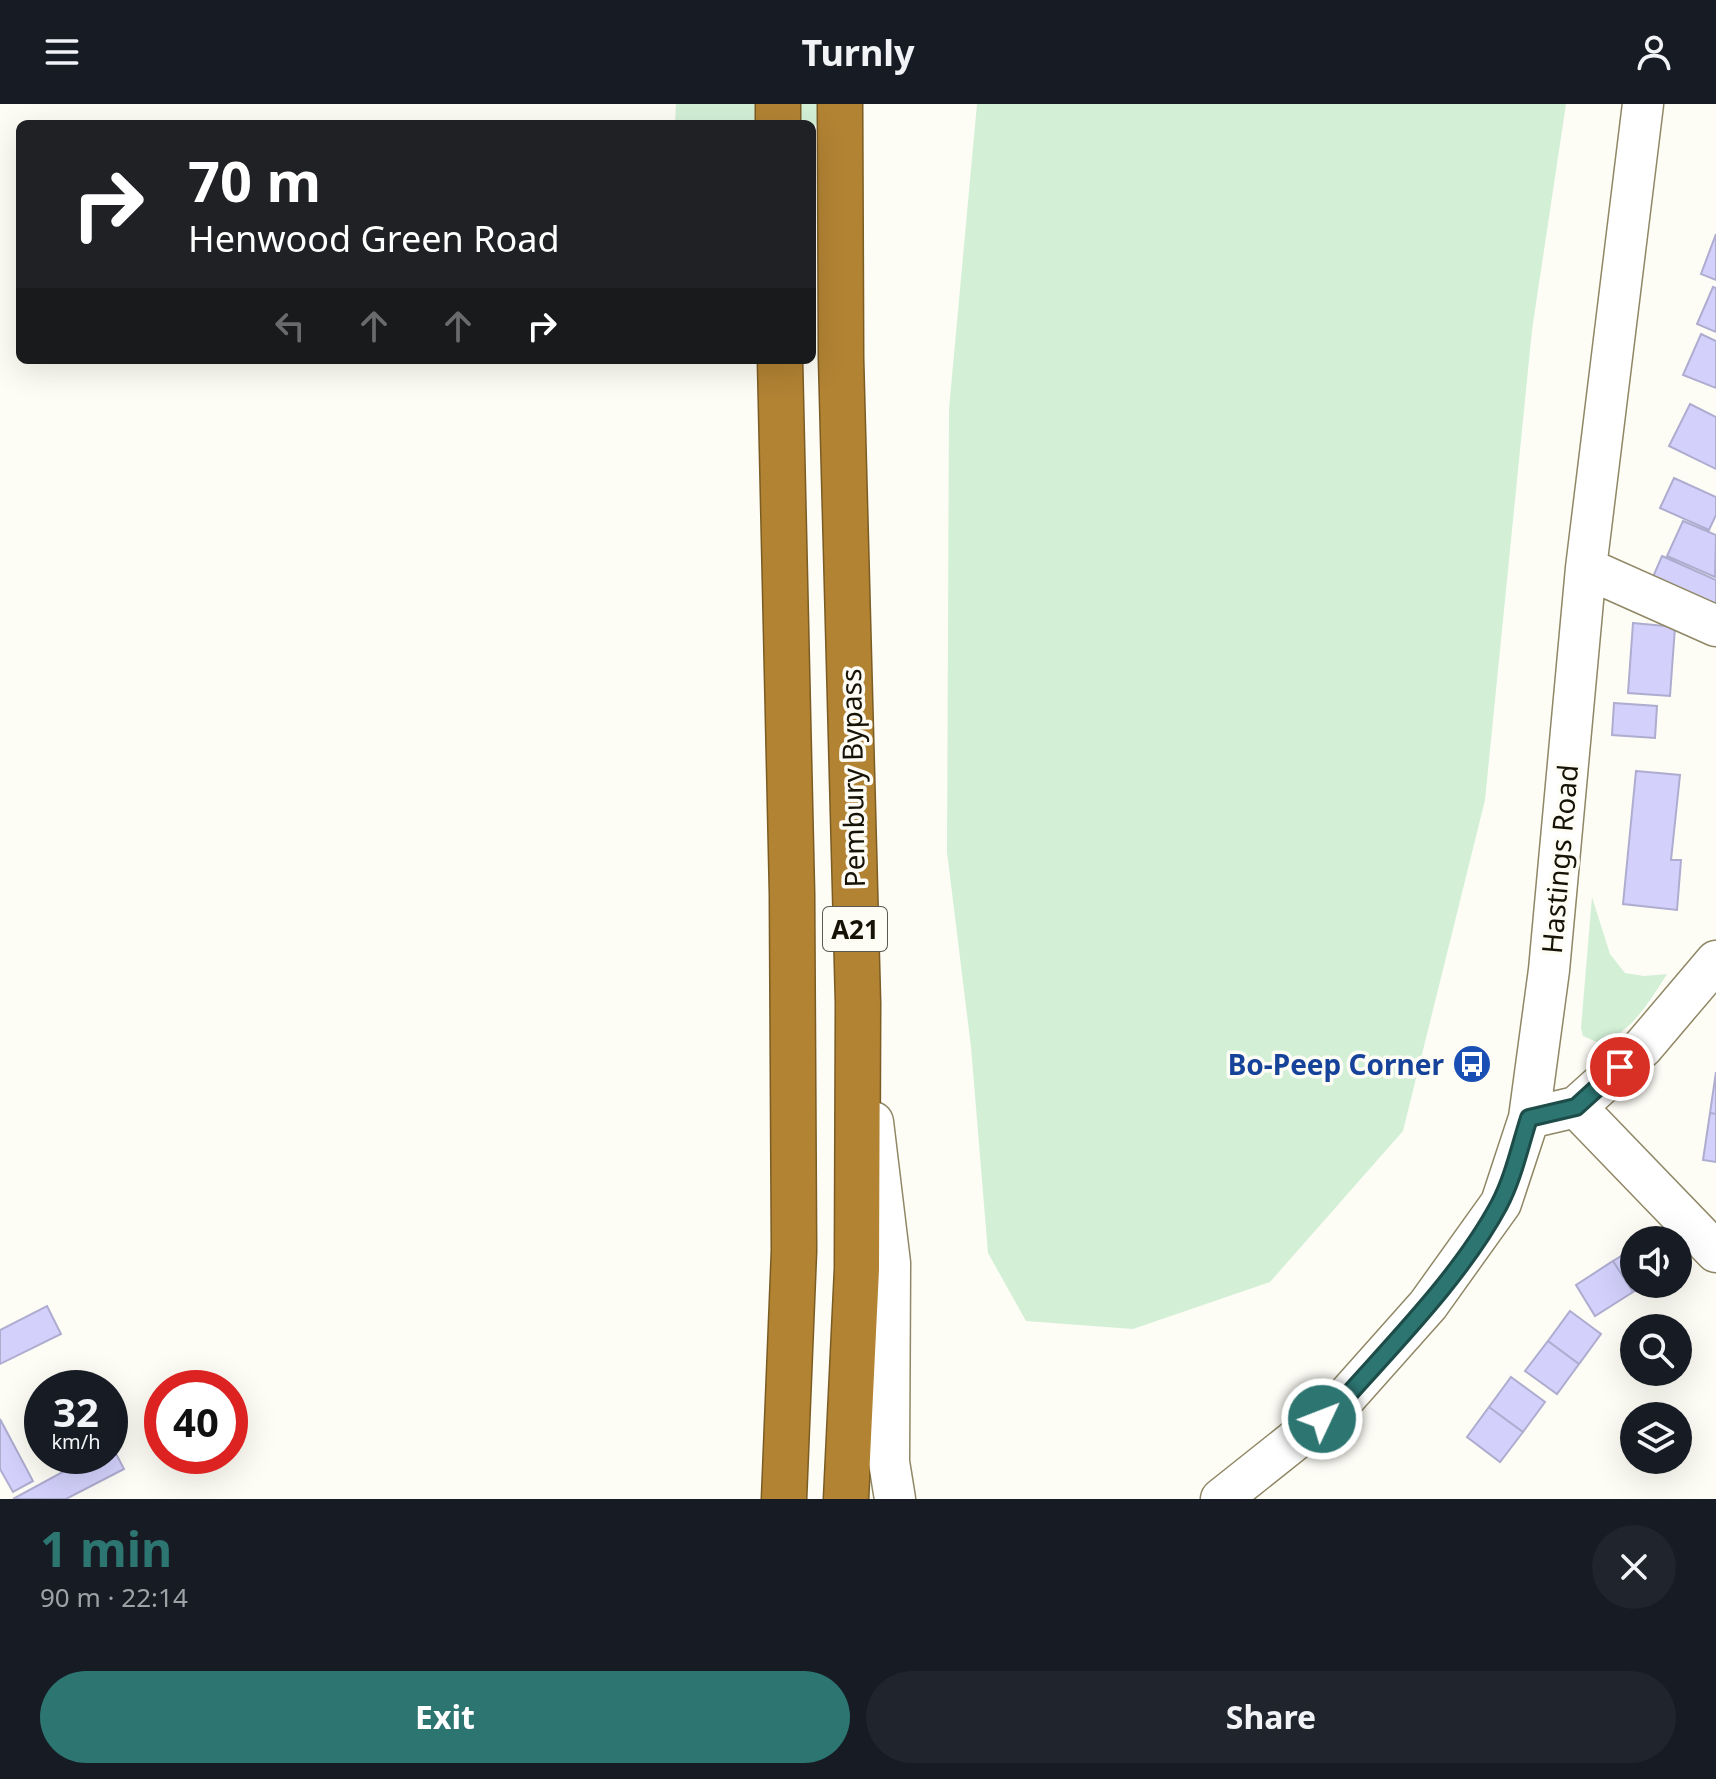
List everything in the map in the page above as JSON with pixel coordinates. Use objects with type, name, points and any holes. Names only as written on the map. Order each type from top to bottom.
[{"type":"highway","name":"Pembury Bypass","points":[[840,104],[841,358],[858,1003],[857,1269],[846,1499]]},
{"type":"highway","name":"A21","points":[[780,364],[792,894],[794,1236],[784,1499]]},
{"type":"street","name":"Hastings Road","points":[[1221,1499],[1339,1405],[1428,1305],[1501,1203],[1529,1118],[1549,970],[1586,568],[1643,104]]},
{"type":"street","points":[[1586,568],[1716,626]]},
{"type":"street","points":[[1529,1118],[1576,1107],[1643,1047],[1716,961]]},
{"type":"street","points":[[858,1003],[890,1263],[889,1462],[895,1499]]},
{"type":"street","points":[[1576,1107],[1716,1252]]},
{"type":"green space","points":[[676,104],[839,104],[816,124],[816,120],[675,120]]},
{"type":"green space","points":[[977,104],[1566,104],[1532,330],[1485,800],[1403,1131],[1270,1282],[1133,1329],[1026,1321],[988,1253],[971,1047],[947,852],[949,409]]},
{"type":"green space","points":[[1592,897],[1610,954],[1625,973],[1644,976],[1667,974],[1630,1024],[1599,1043],[1583,1036],[1581,1028]]},
{"type":"building","points":[[1716,234],[1716,280],[1701,274]]},
{"type":"building","points":[[1713,287],[1716,288],[1716,332],[1697,324]]},
{"type":"building","points":[[1701,334],[1716,341],[1716,388],[1683,375]]},
{"type":"building","points":[[1690,404],[1716,417],[1716,469],[1669,446]]},
{"type":"building","points":[[1674,478],[1716,497],[1716,515],[1709,530],[1660,508]]},
{"type":"building","points":[[1683,521],[1716,535],[1715,577],[1667,556]]},
{"type":"building","points":[[1662,556],[1716,580],[1716,616],[1649,586]]},
{"type":"building","points":[[1633,623],[1675,627],[1670,696],[1628,693]]},
{"type":"building","points":[[1614,703],[1657,706],[1655,738],[1612,735]]},
{"type":"building","points":[[1636,771],[1680,775],[1671,860],[1681,860],[1677,910],[1623,904]]},
{"type":"building","points":[[1716,1072],[1716,1114],[1710,1113]]},
{"type":"building","points":[[1710,1113],[1716,1114],[1716,1162],[1703,1160]]},
{"type":"building","points":[[1620,1257],[1620,1272],[1613,1261]]},
{"type":"building","points":[[1613,1261],[1620,1272],[1620,1298],[1624,1298],[1595,1316],[1576,1285]]},
{"type":"building","points":[[47,1306],[61,1334],[0,1364],[0,1330]]},
{"type":"building","points":[[1570,1311],[1601,1334],[1579,1364],[1548,1341]]},
{"type":"building","points":[[1548,1341],[1579,1364],[1557,1394],[1525,1371]]},
{"type":"building","points":[[1511,1377],[1545,1402],[1523,1432],[1489,1407]]},
{"type":"building","points":[[1489,1407],[1523,1432],[1500,1462],[1467,1437]]},
{"type":"building","points":[[0,1419],[24,1464],[24,1474],[29,1474],[33,1481],[13,1492],[0,1469]]},
{"type":"building","points":[[59,1474],[114,1474],[66,1499],[13,1499]]},
{"type":"place","name":"Bo-Peep Corner","points":[[1472,1064]]},
{"type":"route","points":[[1322,1419],[1339,1405],[1428,1305],[1479,1236],[1501,1203],[1529,1118],[1576,1107],[1620,1067]]}]
